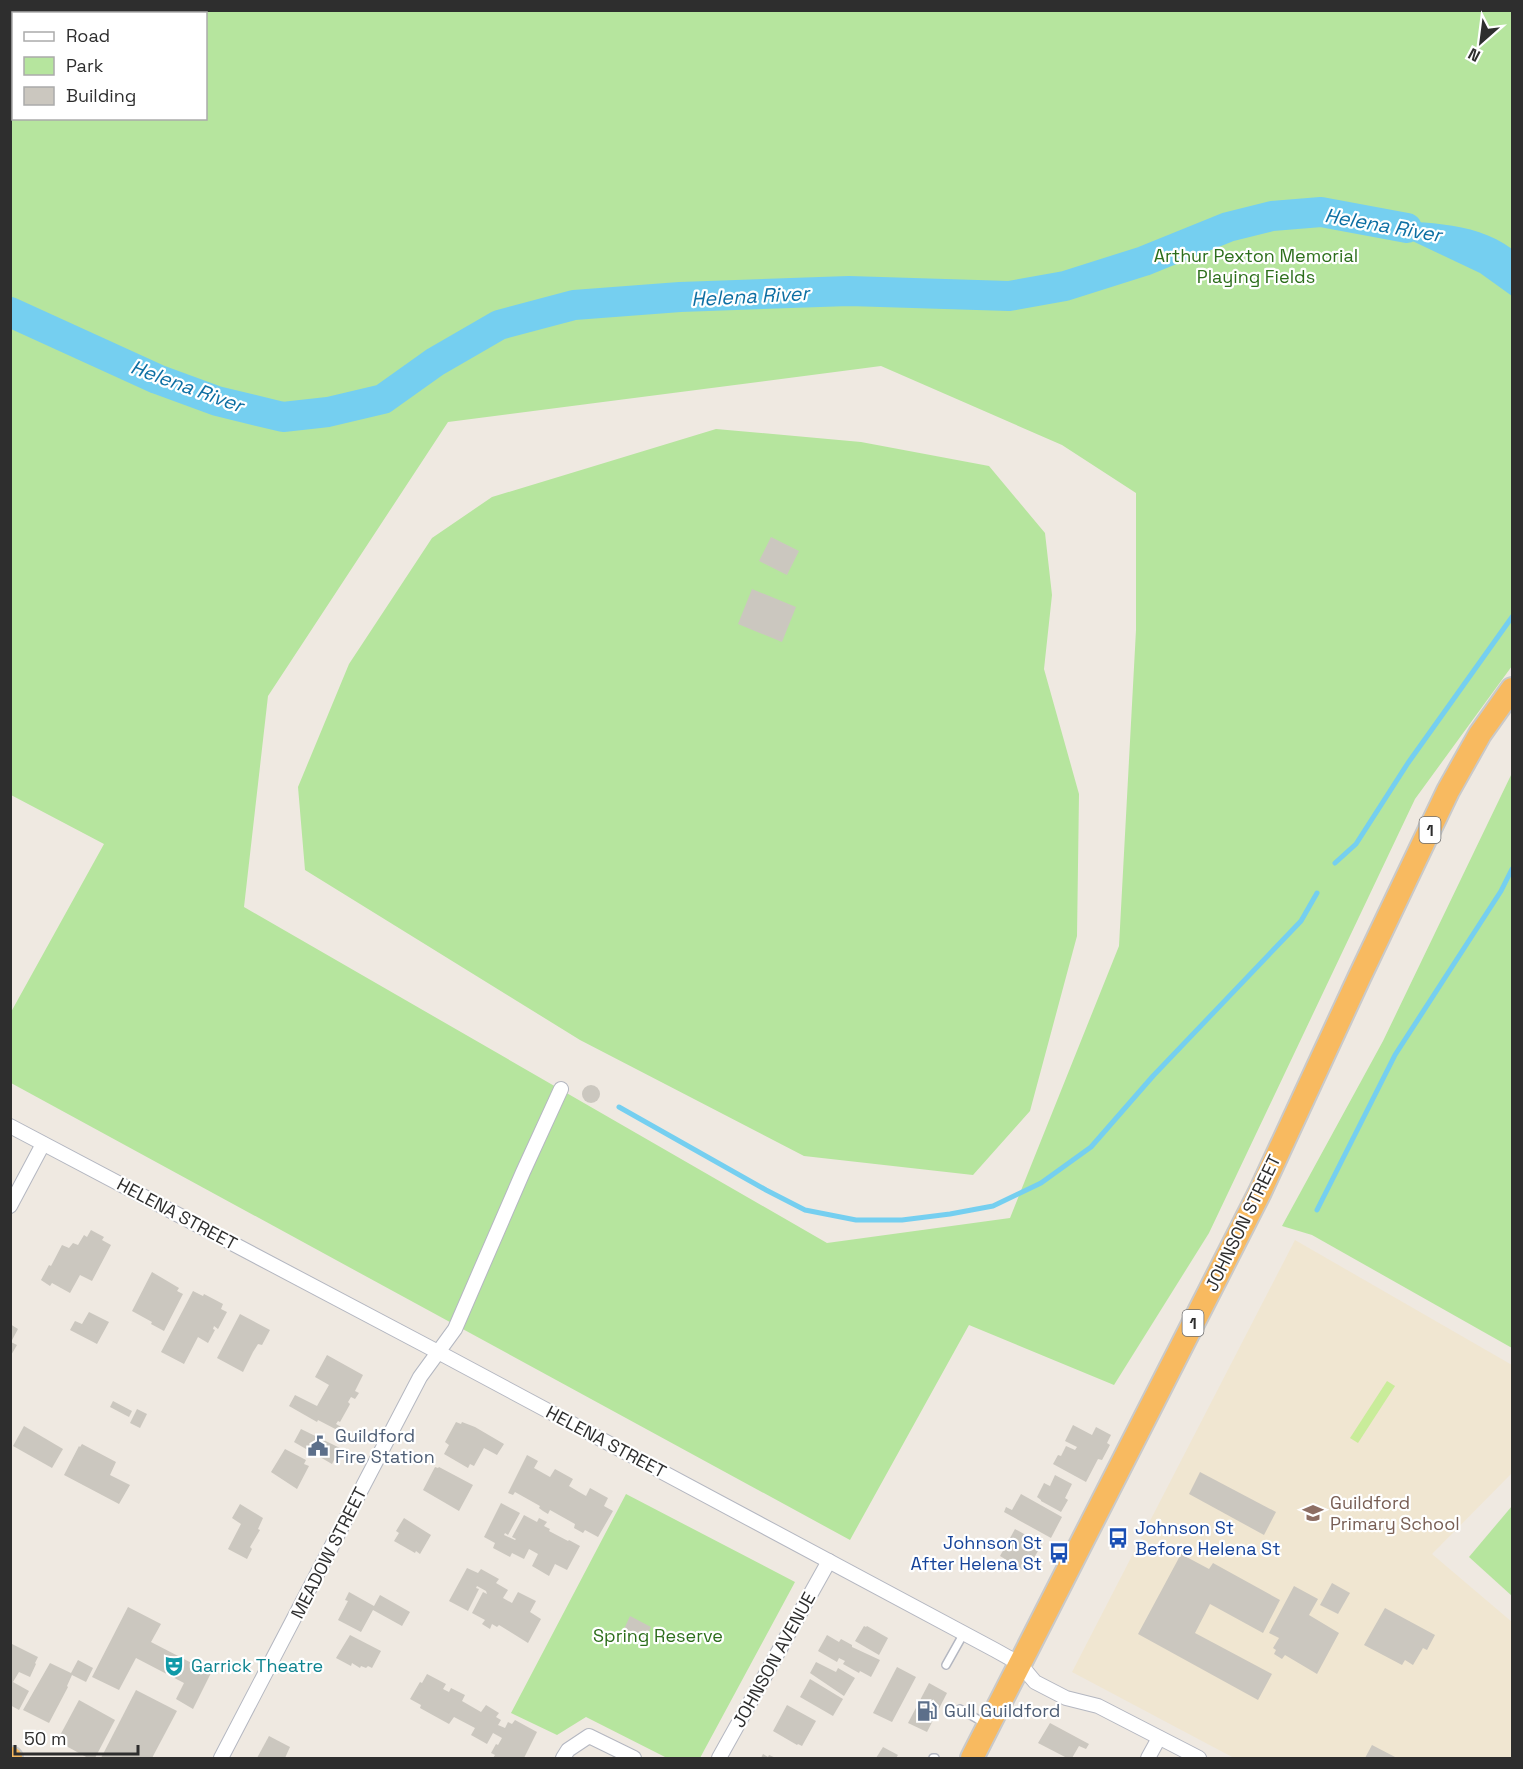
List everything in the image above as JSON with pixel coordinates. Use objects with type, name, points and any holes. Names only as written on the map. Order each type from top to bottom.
[{"type":"highway","name":"JOHNSON STREET","points":[[972,1758],[1260,1192],[1448,791],[1480,734],[1512,688]]},
{"type":"street","name":"MEADOW STREET","points":[[221,1758],[420,1377],[455,1329],[561,1089]]},
{"type":"street","name":"HELENA STREET","points":[[10,1126],[964,1633],[1020,1664],[1035,1682],[1066,1698],[1098,1706],[1199,1758]]},
{"type":"street","points":[[10,1206],[43,1144]]},
{"type":"street","name":"JOHNSON AVENUE","points":[[718,1758],[829,1561]]},
{"type":"street","points":[[563,1758],[568,1750],[589,1736],[634,1758]]},
{"type":"street","points":[[1148,1758],[1159,1738]]},
{"type":"lane","points":[[946,1665],[964,1633]]},
{"type":"lane","points":[[960,1709],[989,1726]]},
{"type":"shaded area","name":"Guildford Primary School","points":[[1295,1240],[1512,1365],[1512,1473],[1432,1554],[1512,1622],[1512,1758],[1234,1758],[1072,1672]]},
{"type":"green space","name":"Arthur Pexton Memorial Playing Fields","points":[[10,11],[1512,11],[1512,666],[1415,799],[1209,1233],[1114,1385],[969,1325],[850,1540],[11,1083],[11,1012],[104,844],[11,795]],"holes":[[[881,366],[1062,445],[1136,493],[1136,630],[1119,946],[1010,1218],[827,1243],[244,907],[268,696],[448,422]]]},
{"type":"green space","points":[[716,429],[861,442],[989,466],[1045,533],[1052,595],[1044,669],[1079,794],[1077,936],[1030,1111],[973,1175],[804,1156],[580,1040],[305,870],[298,787],[349,664],[432,538],[492,497]]},
{"type":"green space","points":[[1512,773],[1512,1348],[1312,1235],[1282,1226],[1383,1041]]},
{"type":"green space","points":[[1387,1381],[1395,1386],[1358,1443],[1350,1438]]},
{"type":"green space","name":"Spring Reserve","points":[[626,1494],[795,1582],[700,1758],[667,1758],[586,1717],[557,1735],[511,1713]]},
{"type":"green space","points":[[1512,1506],[1512,1596],[1469,1557]]},
{"type":"water","name":"Helena River","points":[[1368,220],[1443,224],[1462,227],[1496,239],[1512,249],[1512,296],[1480,273]]},
{"type":"building","points":[[771,537],[799,551],[787,575],[759,561]]},
{"type":"building","points":[[752,589],[796,607],[782,642],[738,624]]},
{"type":"building","points":[[591,1085],[597,1088],[600,1094],[597,1100],[591,1103],[585,1100],[582,1094],[585,1088]]},
{"type":"building","points":[[91,1230],[104,1237],[102,1240],[111,1245],[92,1281],[80,1275],[70,1293],[41,1280],[62,1245],[69,1248],[73,1243],[78,1245],[84,1235],[87,1237]]},
{"type":"building","points":[[152,1272],[179,1288],[177,1291],[183,1294],[164,1331],[132,1311]]},
{"type":"building","points":[[193,1291],[223,1304],[221,1309],[227,1312],[218,1329],[214,1326],[215,1330],[208,1343],[198,1337],[184,1364],[161,1352]]},
{"type":"building","points":[[89,1312],[109,1322],[97,1344],[70,1330],[75,1321],[82,1324]]},
{"type":"building","points":[[240,1314],[270,1330],[262,1345],[258,1344],[243,1372],[217,1358]]},
{"type":"building","points":[[10,1324],[18,1329],[11,1342],[17,1345],[10,1357]]},
{"type":"building","points":[[327,1355],[363,1375],[355,1391],[359,1393],[355,1399],[351,1397],[348,1402],[349,1406],[340,1422],[336,1424],[345,1429],[343,1433],[289,1406],[295,1395],[317,1406],[329,1385],[315,1377]]},
{"type":"building","points":[[113,1401],[132,1411],[129,1417],[110,1407]]},
{"type":"building","points":[[137,1409],[147,1414],[140,1428],[130,1423]]},
{"type":"building","points":[[456,1422],[475,1427],[504,1444],[497,1455],[484,1448],[474,1466],[470,1464],[468,1468],[444,1454],[449,1445],[445,1442]]},
{"type":"building","points":[[1073,1425],[1092,1435],[1096,1427],[1111,1435],[1107,1443],[1110,1445],[1102,1460],[1098,1459],[1086,1482],[1053,1464],[1058,1455],[1061,1456],[1066,1446],[1075,1450],[1077,1447],[1065,1441]]},
{"type":"building","points":[[24,1426],[63,1449],[52,1468],[13,1446]]},
{"type":"building","name":"Guildford Fire Station","points":[[301,1429],[340,1448],[332,1464],[294,1442]]},
{"type":"building","points":[[82,1444],[116,1462],[110,1475],[130,1485],[119,1504],[64,1475]]},
{"type":"building","points":[[285,1449],[306,1460],[304,1464],[309,1466],[297,1489],[271,1472]]},
{"type":"building","points":[[527,1455],[538,1461],[534,1468],[550,1477],[555,1469],[573,1479],[569,1486],[586,1496],[590,1488],[608,1498],[604,1506],[613,1511],[598,1537],[585,1530],[583,1533],[574,1528],[575,1524],[550,1510],[548,1514],[539,1508],[540,1506],[515,1492],[513,1495],[508,1493]]},
{"type":"building","points":[[435,1467],[473,1485],[459,1511],[423,1490]]},
{"type":"building","points":[[1200,1472],[1276,1512],[1264,1535],[1189,1494]]},
{"type":"building","points":[[1055,1475],[1072,1484],[1065,1498],[1068,1500],[1061,1512],[1037,1497],[1044,1483],[1050,1486]]},
{"type":"building","points":[[1021,1494],[1062,1517],[1051,1538],[1004,1512],[1006,1507],[1012,1510]]},
{"type":"building","points":[[501,1503],[520,1513],[508,1535],[505,1533],[504,1535],[516,1539],[512,1537],[524,1515],[537,1522],[539,1518],[547,1522],[544,1526],[550,1529],[549,1531],[580,1546],[567,1570],[555,1564],[549,1576],[532,1566],[538,1554],[529,1549],[524,1559],[512,1553],[510,1557],[493,1548],[495,1543],[484,1537]]},
{"type":"building","points":[[240,1504],[263,1518],[247,1559],[228,1549],[241,1524],[232,1518]]},
{"type":"building","points":[[404,1518],[431,1535],[420,1554],[394,1541],[399,1533],[396,1531]]},
{"type":"building","points":[[1015,1529],[1042,1544],[1026,1572],[1000,1556]]},
{"type":"building","points":[[1181,1554],[1209,1569],[1213,1563],[1280,1600],[1263,1633],[1210,1604],[1195,1633],[1272,1674],[1258,1700],[1138,1634]]},
{"type":"building","points":[[467,1568],[478,1573],[481,1569],[499,1579],[496,1583],[508,1590],[503,1598],[512,1603],[518,1592],[536,1601],[530,1612],[541,1619],[528,1643],[499,1625],[497,1627],[492,1624],[490,1629],[482,1624],[485,1620],[472,1613],[483,1592],[487,1594],[477,1586],[476,1588],[479,1589],[468,1611],[449,1601]]},
{"type":"building","points":[[1332,1583],[1350,1593],[1338,1614],[1320,1605]]},
{"type":"building","points":[[1294,1586],[1318,1599],[1309,1615],[1339,1633],[1317,1674],[1285,1655],[1282,1659],[1274,1654],[1276,1650],[1273,1648],[1279,1638],[1269,1633]]},
{"type":"building","points":[[349,1592],[374,1606],[380,1595],[410,1612],[402,1626],[373,1610],[361,1632],[338,1620],[348,1601],[345,1600]]},
{"type":"building","name":"Garrick Theatre","points":[[128,1607],[161,1624],[151,1642],[211,1673],[193,1709],[176,1699],[184,1683],[136,1658],[119,1690],[92,1677]]},
{"type":"building","points":[[1385,1608],[1435,1635],[1427,1650],[1423,1648],[1413,1665],[1405,1660],[1402,1665],[1364,1645]]},
{"type":"building","points":[[630,1616],[651,1627],[644,1640],[624,1629]]},
{"type":"building","points":[[864,1626],[888,1638],[879,1655],[855,1641]]},
{"type":"building","points":[[350,1635],[381,1651],[372,1668],[361,1666],[360,1668],[352,1663],[351,1666],[336,1658]]},
{"type":"building","points":[[827,1635],[839,1642],[841,1639],[852,1647],[880,1660],[871,1677],[843,1664],[845,1661],[839,1658],[837,1662],[818,1651]]},
{"type":"building","points":[[10,1643],[38,1657],[30,1677],[19,1672],[13,1682],[29,1691],[19,1710],[10,1705]]},
{"type":"building","points":[[78,1660],[93,1668],[86,1682],[72,1675],[49,1723],[23,1710],[50,1663],[71,1673]]},
{"type":"building","points":[[816,1662],[836,1672],[838,1668],[855,1678],[844,1696],[810,1673]]},
{"type":"building","points":[[897,1667],[916,1677],[892,1722],[873,1713]]},
{"type":"building","points":[[427,1674],[446,1684],[443,1689],[449,1692],[451,1688],[465,1695],[462,1701],[481,1712],[486,1705],[499,1713],[496,1717],[501,1720],[498,1725],[505,1728],[508,1722],[512,1724],[515,1720],[537,1732],[524,1758],[493,1758],[495,1755],[491,1753],[502,1738],[493,1733],[487,1744],[471,1735],[475,1728],[454,1717],[449,1724],[420,1708],[421,1705],[410,1699]]},
{"type":"building","points":[[810,1679],[843,1699],[833,1716],[800,1697]]},
{"type":"building","points":[[929,1683],[947,1693],[927,1732],[908,1723]]},
{"type":"building","points":[[136,1690],[177,1711],[152,1758],[101,1758]]},
{"type":"building","points":[[79,1700],[115,1720],[95,1758],[88,1758],[57,1741]]},
{"type":"building","points":[[787,1705],[816,1721],[802,1746],[773,1731]]},
{"type":"building","points":[[1050,1723],[1089,1744],[1086,1749],[1079,1746],[1072,1758],[1067,1758],[1038,1743]]},
{"type":"building","points":[[269,1736],[290,1747],[285,1758],[257,1758]]},
{"type":"building","points":[[1372,1745],[1397,1758],[1365,1758]]},
{"type":"building","points":[[883,1747],[898,1755],[896,1758],[876,1758]]},
{"type":"building","points":[[763,1754],[768,1757],[769,1755],[776,1758],[761,1758]]},
{"type":"waterway","name":"Helena River","points":[[10,312],[157,379],[217,401],[283,417],[328,412],[383,399],[435,362],[499,325],[574,305],[680,297],[849,291],[1009,296],[1065,286],[1144,261],[1228,227],[1272,216],[1321,212],[1407,228]]},
{"type":"waterway","points":[[1335,863],[1356,844],[1408,763],[1512,617]]},
{"type":"waterway","points":[[1317,1210],[1395,1055],[1501,891],[1512,869]]},
{"type":"waterway","points":[[619,1107],[805,1210],[856,1220],[902,1220],[993,1206],[1041,1183],[1091,1147],[1153,1076],[1301,921],[1317,893]]},
{"type":"place","name":"Guildford Fire Station","points":[[318,1446]]},
{"type":"place","name":"Guildford Primary School","points":[[1313,1513]]},
{"type":"place","name":"Johnson St Before Helena St","points":[[1118,1538]]},
{"type":"place","name":"Johnson St After Helena St","points":[[1059,1553]]},
{"type":"place","name":"Garrick Theatre","points":[[174,1666]]},
{"type":"place","name":"Gull Guildford","points":[[927,1711]]}]
